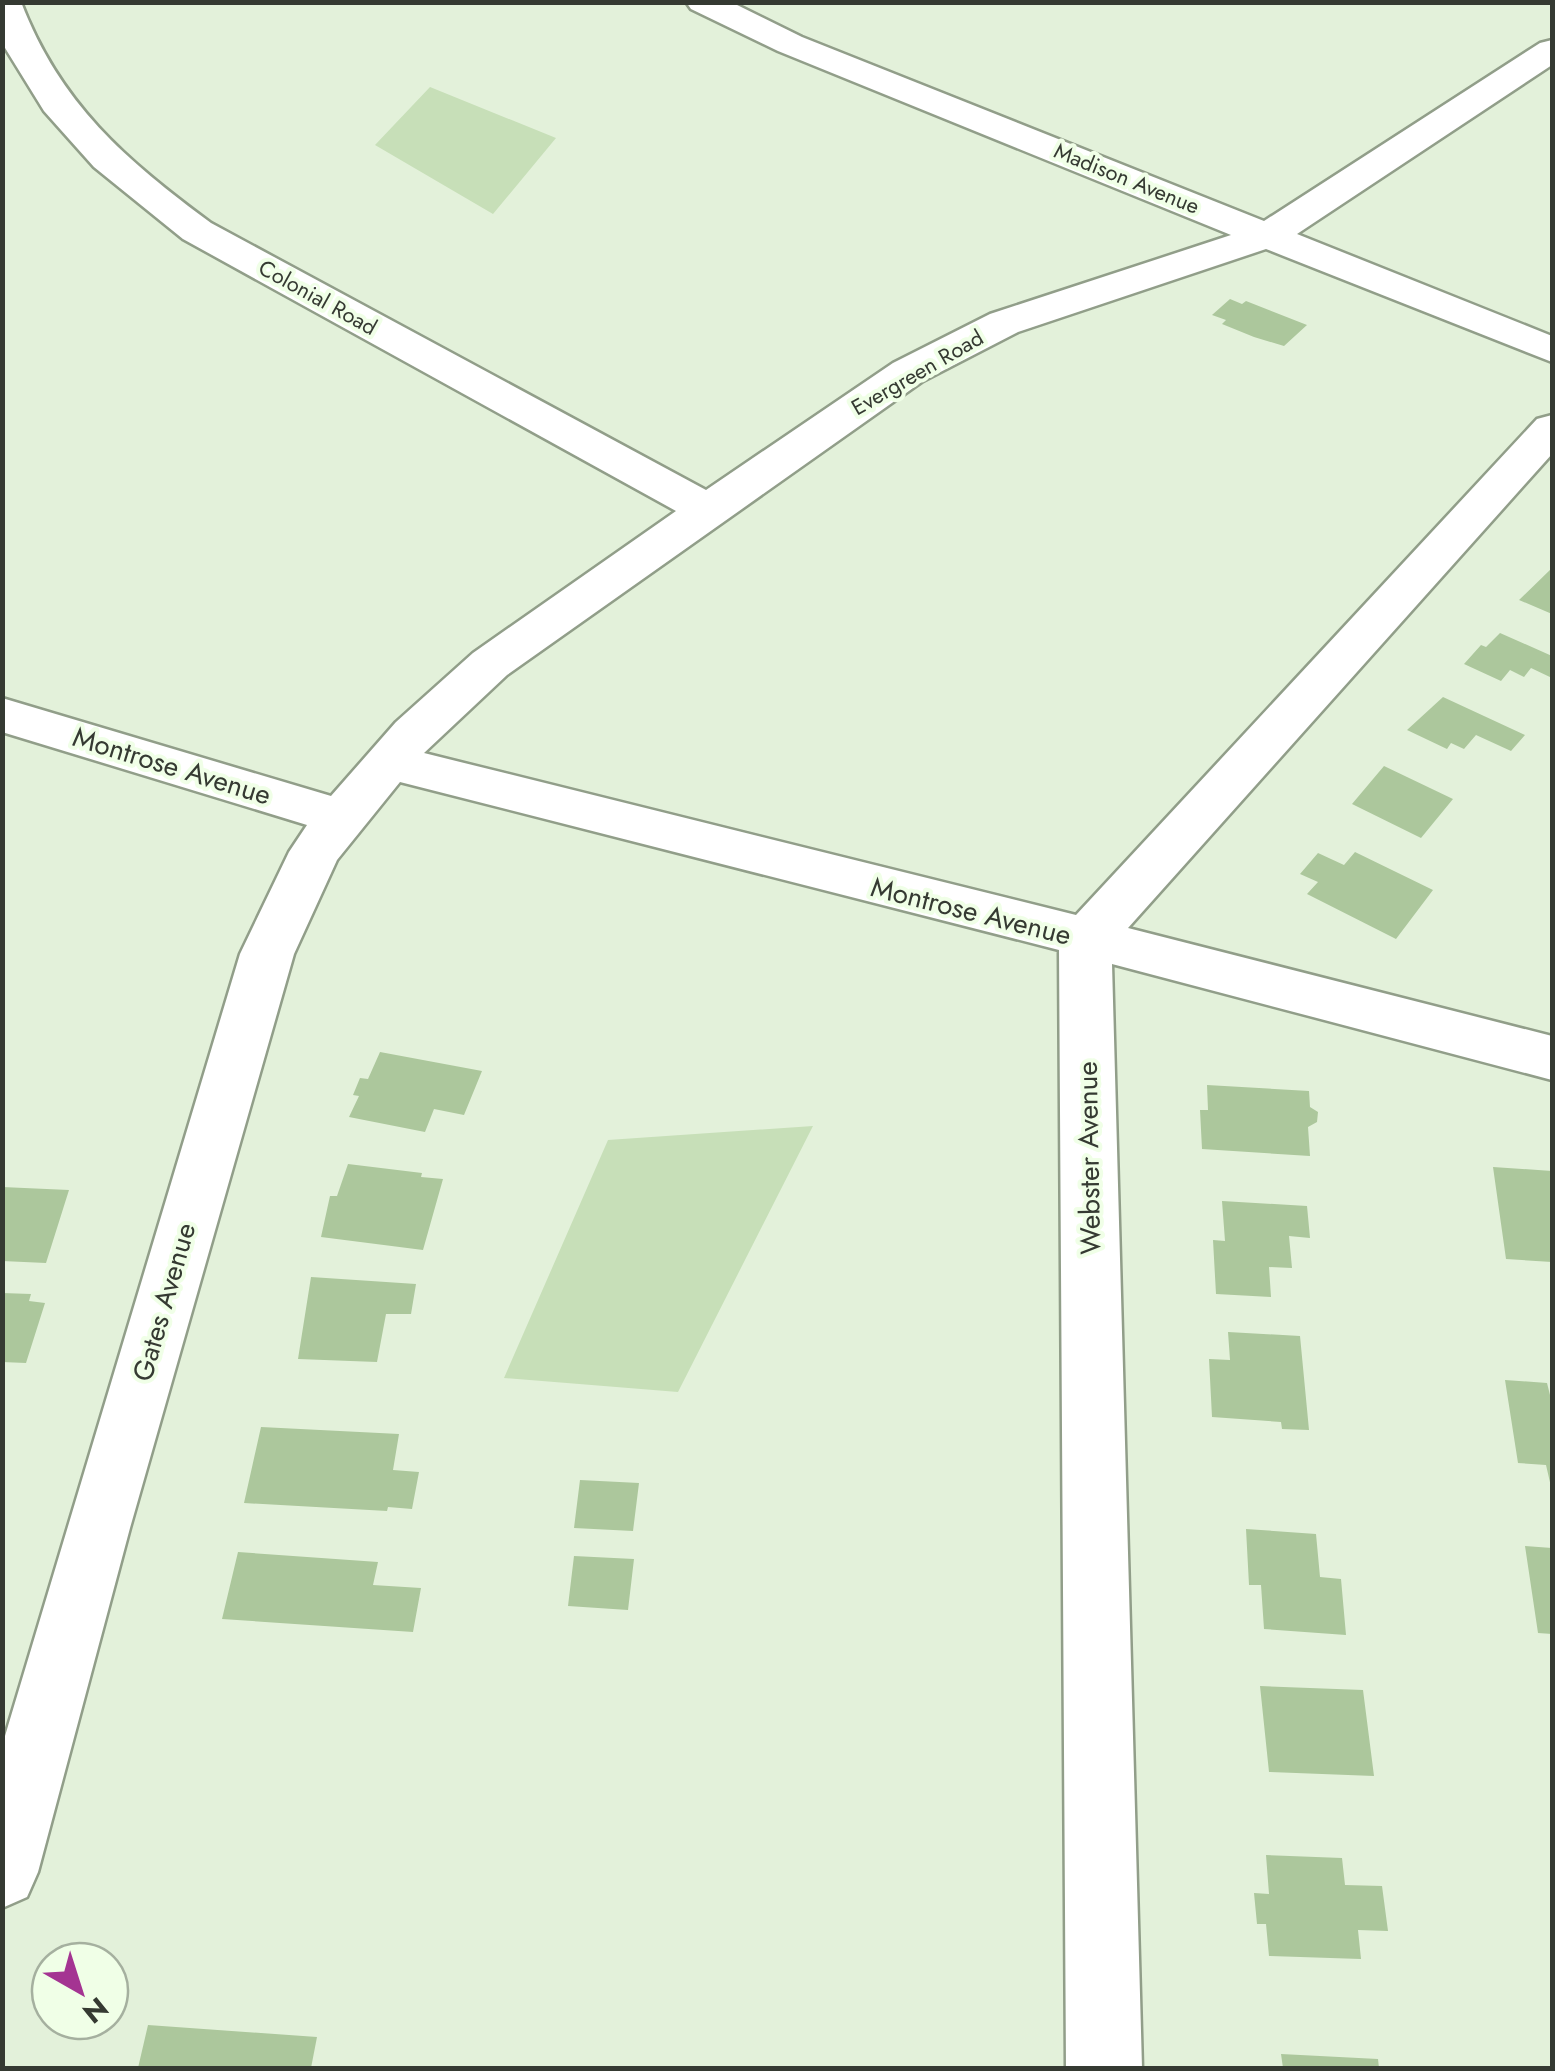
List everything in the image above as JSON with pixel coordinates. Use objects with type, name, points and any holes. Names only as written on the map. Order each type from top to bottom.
[{"type":"street","name":"Colonial Road","points":[[4,2],[36,76],[74,129],[128,181],[197,231],[708,510]]},
{"type":"street","name":"Madison Avenue","points":[[703,2],[790,44],[1552,350]]},
{"type":"street","name":"Evergreen Road","points":[[390,762],[413,734],[490,664],[908,372],[959,344],[1074,297],[1269,234],[1552,50]]},
{"type":"street","points":[[1085,940],[1552,428]]},
{"type":"street","name":"Montrose Avenue","points":[[2,715],[342,817]]},
{"type":"street","name":"Montrose Avenue","points":[[390,762],[1085,940],[1471,1034],[1552,1058]]},
{"type":"street","name":"Gates Avenue","points":[[2,1872],[103,1509],[267,954],[315,852],[390,762]]},
{"type":"street","name":"Webster Avenue","points":[[1085,940],[1104,2068]]},
{"type":"green space","points":[[430,87],[556,138],[493,214],[375,145]]},
{"type":"green space","points":[[813,1126],[678,1392],[504,1378],[608,1140]]},
{"type":"building","points":[[1230,299],[1242,304],[1246,301],[1307,325],[1284,346],[1254,337],[1222,324],[1226,320],[1212,315]]},
{"type":"building","points":[[1552,568],[1552,614],[1519,600]]},
{"type":"building","points":[[1500,633],[1552,656],[1552,678],[1531,668],[1524,677],[1510,670],[1501,681],[1464,664],[1481,645],[1486,647]]},
{"type":"building","points":[[1443,697],[1525,735],[1511,751],[1476,735],[1464,749],[1451,743],[1447,749],[1407,730]]},
{"type":"building","points":[[1384,766],[1453,799],[1421,838],[1352,804]]},
{"type":"building","points":[[1355,852],[1433,890],[1396,939],[1307,894],[1318,882],[1300,874],[1318,853],[1344,865]]},
{"type":"building","points":[[380,1052],[482,1071],[464,1115],[434,1109],[425,1132],[349,1117],[359,1096],[353,1095],[360,1078],[368,1079]]},
{"type":"building","points":[[1207,1085],[1309,1091],[1310,1107],[1318,1112],[1317,1122],[1308,1127],[1310,1156],[1202,1149],[1200,1110],[1208,1110]]},
{"type":"building","points":[[348,1164],[443,1179],[423,1250],[321,1237],[330,1196],[337,1196]]},
{"type":"building","points":[[1493,1167],[1552,1171],[1552,1262],[1506,1259]]},
{"type":"building","points":[[2,1187],[69,1190],[46,1263],[2,1261]]},
{"type":"building","points":[[1222,1201],[1307,1206],[1310,1238],[1289,1236],[1292,1268],[1269,1267],[1271,1297],[1216,1294],[1213,1240],[1225,1241]]},
{"type":"building","points":[[311,1277],[416,1284],[411,1314],[386,1314],[377,1362],[298,1359]]},
{"type":"building","points":[[2,1293],[31,1294],[29,1301],[45,1303],[26,1363],[2,1362]]},
{"type":"building","points":[[1228,1332],[1300,1336],[1309,1430],[1282,1429],[1281,1422],[1212,1417],[1209,1359],[1230,1360]]},
{"type":"building","points":[[1505,1380],[1547,1383],[1552,1403],[1552,1491],[1546,1465],[1518,1463]]},
{"type":"building","points":[[261,1427],[399,1434],[393,1470],[419,1472],[412,1509],[244,1503]]},
{"type":"building","points":[[580,1480],[639,1483],[633,1531],[574,1528]]},
{"type":"building","points":[[1246,1529],[1316,1534],[1320,1577],[1341,1579],[1346,1635],[1264,1629],[1261,1585],[1249,1585]]},
{"type":"building","points":[[1525,1546],[1552,1548],[1552,1634],[1538,1633]]},
{"type":"building","points":[[238,1552],[378,1562],[373,1585],[421,1588],[413,1632],[222,1619]]},
{"type":"building","points":[[574,1556],[634,1559],[628,1610],[568,1606]]},
{"type":"building","points":[[1260,1686],[1363,1690],[1374,1776],[1269,1772]]},
{"type":"building","points":[[1266,1855],[1342,1858],[1345,1885],[1382,1886],[1388,1931],[1358,1930],[1361,1959],[1269,1956],[1266,1924],[1257,1924],[1254,1893],[1269,1894]]},
{"type":"building","points":[[148,2025],[317,2037],[311,2068],[138,2068]]},
{"type":"building","points":[[1281,2054],[1378,2059],[1379,2068],[1283,2068]]}]
